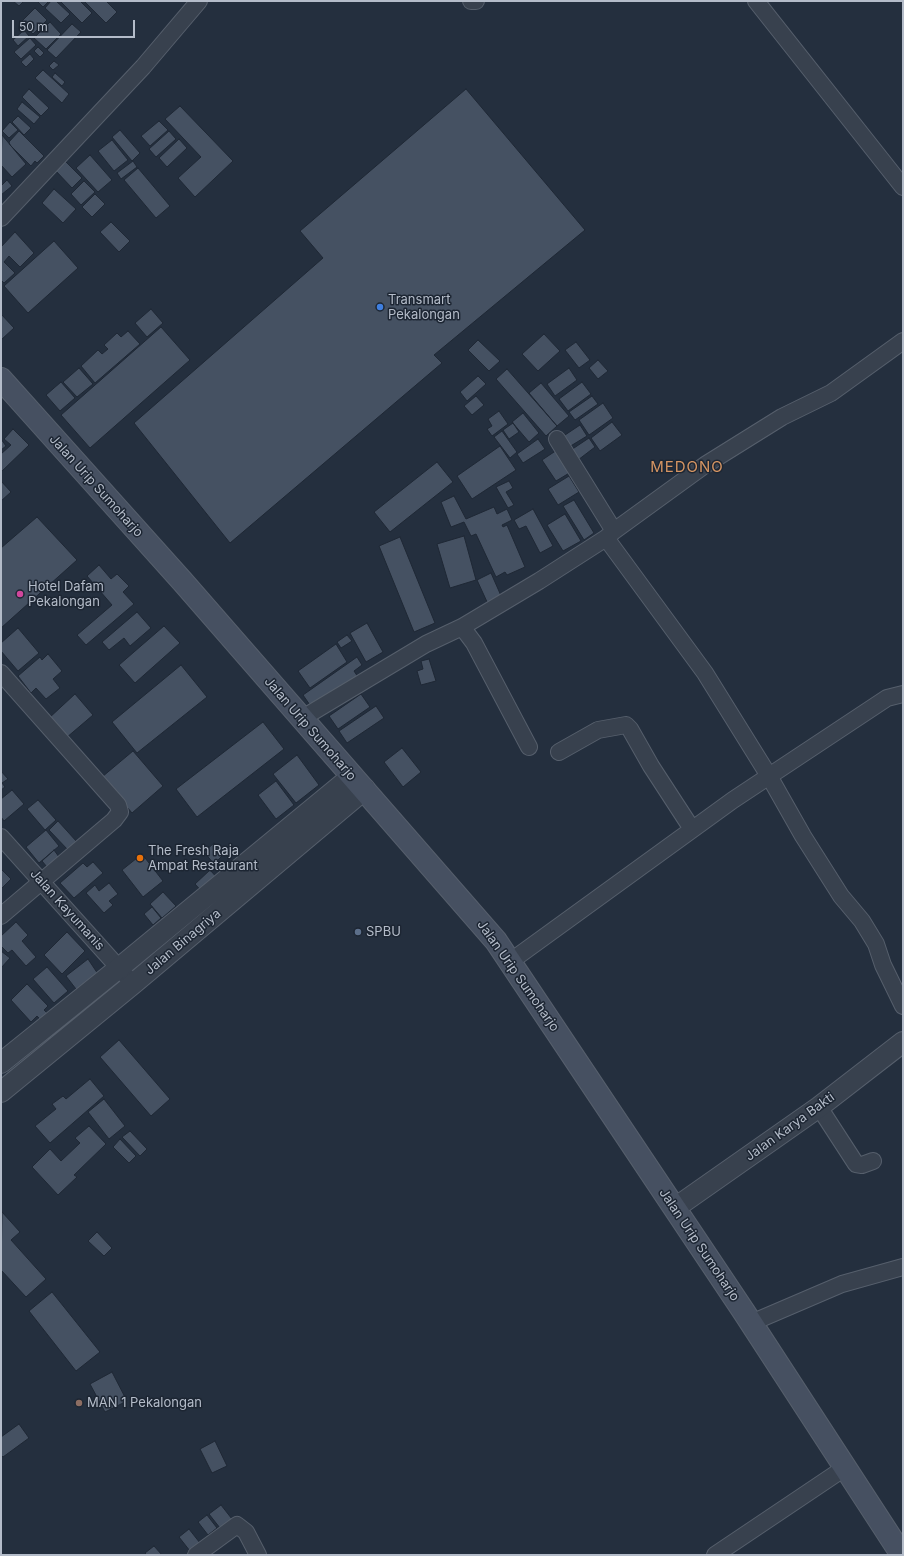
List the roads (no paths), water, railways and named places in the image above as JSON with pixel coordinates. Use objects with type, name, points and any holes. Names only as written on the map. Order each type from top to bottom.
[{"type":"main road","name":"Jalan Urip Sumoharjo","points":[[1,379],[183,582],[301,719],[481,922],[511,961],[846,1467],[902,1555]]},
{"type":"street","points":[[1,218],[143,66],[199,1]]},
{"type":"street","points":[[471,1],[476,1]]},
{"type":"street","points":[[756,1],[903,187]]},
{"type":"street","points":[[301,719],[426,644],[462,627],[610,534],[705,465],[782,417],[831,392],[903,341]]},
{"type":"street","points":[[557,439],[610,534],[705,673],[769,776],[803,836],[841,896],[862,921],[876,944],[883,965],[903,1006]]},
{"type":"street","points":[[462,627],[474,643],[529,747]]},
{"type":"street","points":[[1,673],[118,805],[120,812],[114,820],[1,916]]},
{"type":"street","points":[[511,961],[692,829],[769,776],[887,698],[903,694]]},
{"type":"street","points":[[559,752],[598,730],[626,725],[630,729],[651,766],[692,829]]},
{"type":"street","name":"Jalan Binagriya","points":[[1,1063],[186,913],[358,783]]},
{"type":"street","name":"Jalan Binagriya","points":[[1,1092],[199,928],[358,783]]},
{"type":"street","name":"Jalan Kayumanis","points":[[1,837],[133,984]]},
{"type":"street","points":[[186,913],[199,928]]},
{"type":"street","name":"Jalan Karya Bakti","points":[[674,1208],[819,1107],[903,1042]]},
{"type":"street","points":[[22,1045],[35,1064]]},
{"type":"street","points":[[819,1107],[856,1164],[862,1165],[873,1161]]},
{"type":"street","points":[[751,1323],[842,1284],[903,1267]]},
{"type":"street","points":[[715,1555],[846,1467]]},
{"type":"street","points":[[196,1555],[237,1525],[246,1532],[258,1555]]},
{"type":"place","name":"Transmart Pekalongan","points":[[380,307]]},
{"type":"place","name":"Hotel Dafam Pekalongan","points":[[20,594]]},
{"type":"place","name":"The Fresh Raja Ampat Restaurant","points":[[140,858]]},
{"type":"place","name":"SPBU","points":[[358,932]]},
{"type":"place","name":"MAN 1 Pekalongan","points":[[79,1403]]},
{"type":"district","name":"MEDONO","points":[[687,467]]}]
